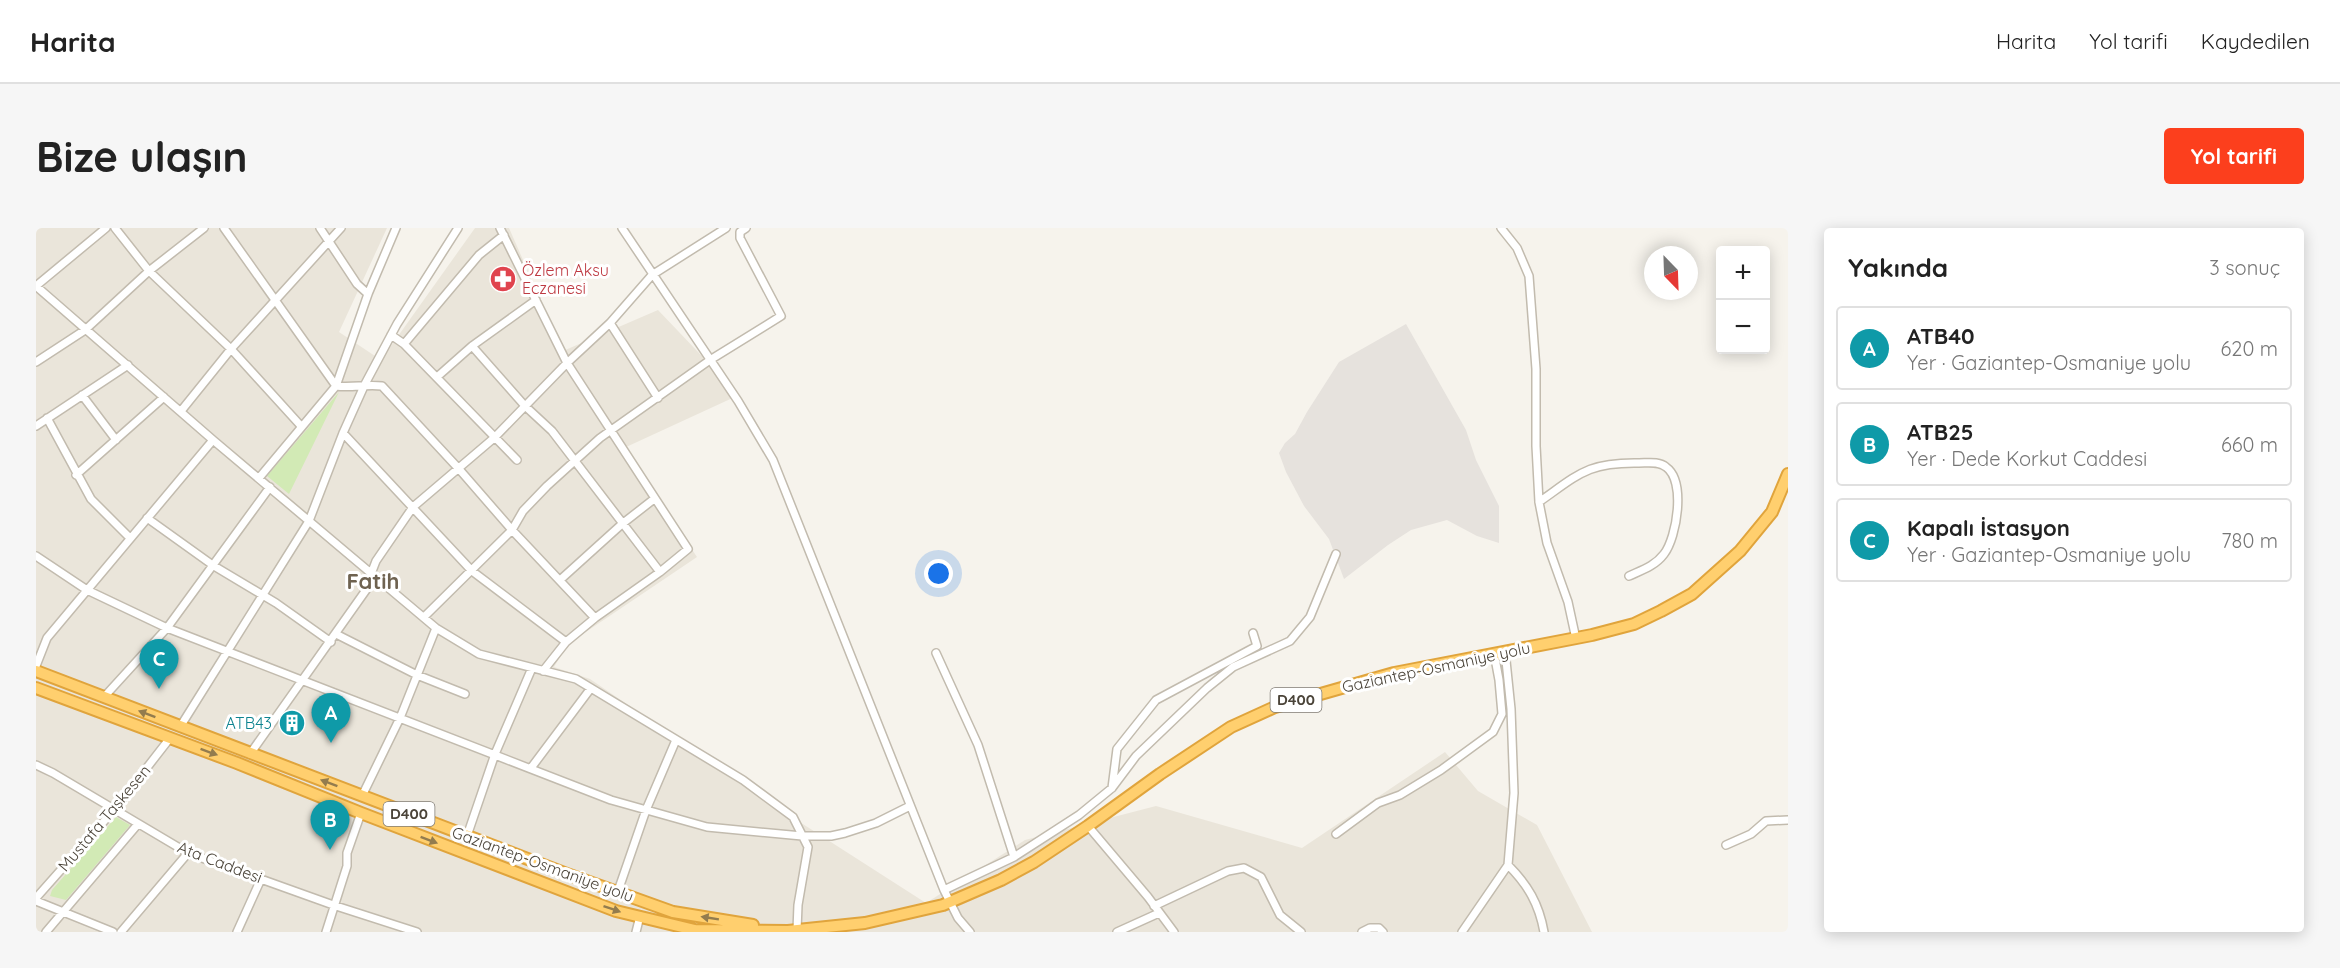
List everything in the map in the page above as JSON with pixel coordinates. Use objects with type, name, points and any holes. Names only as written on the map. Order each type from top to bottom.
[{"type":"highway","name":"Gaziantep-Osmaniye yolu","points":[[36,688],[237,763],[616,911],[695,930],[857,928],[950,902],[1001,880],[1034,862],[1232,727],[1275,706],[1394,673],[1576,639],[1634,624],[1692,594],[1740,551],[1772,512],[1788,474]]},
{"type":"highway","name":"Gaziantep-Osmaniye yolu","points":[[36,671],[567,874],[673,912],[793,930]]},
{"type":"street","points":[[106,228],[36,286],[213,440],[436,628],[479,654],[576,679],[742,780],[793,817],[808,847],[793,930]]},
{"type":"street","points":[[115,228],[149,271],[231,349],[301,426]]},
{"type":"street","points":[[36,363],[85,330],[149,271],[204,228]]},
{"type":"street","points":[[224,228],[276,298],[336,386],[348,388],[365,384],[382,386],[595,618]]},
{"type":"street","points":[[320,228],[357,284],[368,294]]},
{"type":"street","points":[[181,411],[231,349],[341,228]]},
{"type":"street","points":[[259,478],[336,386],[368,294],[396,228]]},
{"type":"street","points":[[180,727],[230,651],[309,520],[365,384],[391,335],[458,228]]},
{"type":"street","points":[[622,228],[753,427],[783,482],[962,932]]},
{"type":"street","points":[[250,754],[371,583],[371,574],[376,561],[413,507],[494,438],[567,363],[610,323],[652,275],[726,228]]},
{"type":"street","points":[[424,617],[512,530],[523,511],[575,460],[710,360],[781,316],[740,238],[740,232],[746,228]]},
{"type":"street","points":[[1501,228],[1517,248],[1529,276],[1536,369],[1539,502],[1547,543],[1568,602],[1576,639]]},
{"type":"street","points":[[404,344],[479,255],[502,232],[567,363],[688,549],[566,642],[543,670]]},
{"type":"street","points":[[437,377],[472,346],[536,300]]},
{"type":"street","points":[[610,323],[658,398]]},
{"type":"street","points":[[391,335],[404,344],[517,460]]},
{"type":"street","points":[[472,346],[525,406],[552,431],[660,572]]},
{"type":"street","points":[[36,426],[128,365]]},
{"type":"street","points":[[82,395],[116,440]]},
{"type":"street","points":[[76,475],[164,397]]},
{"type":"street","points":[[47,418],[76,475],[92,499],[130,538]]},
{"type":"street","points":[[343,433],[472,571],[566,642]]},
{"type":"street","points":[[36,666],[48,638],[213,440]]},
{"type":"street","points":[[1539,502],[1580,473],[1598,465],[1657,463],[1668,468],[1674,479],[1678,507],[1676,523],[1668,548],[1656,563],[1629,576]]},
{"type":"street","points":[[104,697],[167,628],[270,487]]},
{"type":"street","points":[[560,580],[622,524],[654,499]]},
{"type":"street","points":[[147,518],[214,566],[263,595],[331,642]]},
{"type":"street","points":[[944,890],[1014,857],[1079,815],[1112,788],[1136,756],[1233,666],[1290,641],[1310,617],[1336,554]]},
{"type":"street","points":[[36,556],[87,590],[167,628],[611,800],[706,827],[831,837],[876,823],[910,806]]},
{"type":"street","points":[[362,796],[400,718],[436,628]]},
{"type":"street","points":[[1112,788],[1117,749],[1156,700],[1257,646],[1253,633]]},
{"type":"street","points":[[336,634],[417,675],[465,694]]},
{"type":"street","points":[[1336,834],[1378,802],[1400,795],[1441,770],[1493,732],[1502,714],[1499,652]]},
{"type":"street","points":[[1462,932],[1508,865],[1514,793],[1511,709],[1499,652]]},
{"type":"street","points":[[936,653],[978,745],[1014,857]]},
{"type":"street","points":[[467,836],[495,754],[532,668]]},
{"type":"street","points":[[531,768],[591,688]]},
{"type":"street","name":"Mustafa Taşkesen","points":[[36,899],[114,810],[170,738]]},
{"type":"street","points":[[618,891],[646,810],[676,740]]},
{"type":"street","name":"Ata Caddesi","points":[[36,765],[188,853],[336,906],[417,932]]},
{"type":"street","points":[[326,932],[336,906],[347,866],[347,853],[361,813]]},
{"type":"street","points":[[1726,845],[1751,834],[1766,821],[1788,820]]},
{"type":"street","name":"Mustafa Taşkesen","points":[[46,932],[138,824]]},
{"type":"street","points":[[1088,826],[1174,932]]},
{"type":"street","points":[[121,932],[188,853]]},
{"type":"street","points":[[1508,865],[1522,879],[1535,899],[1544,932]]},
{"type":"street","points":[[1117,932],[1228,871],[1244,868],[1256,872],[1261,877],[1280,915],[1301,932]]},
{"type":"street","points":[[237,932],[261,879]]},
{"type":"street","points":[[36,899],[113,932]]},
{"type":"street","points":[[636,932],[640,916]]},
{"type":"street","points":[[958,918],[970,932]]},
{"type":"street","points":[[1362,932],[1373,927],[1380,928],[1383,932]]},
{"type":"shaded area","points":[[36,228],[387,228],[339,332],[381,360],[475,228],[509,228],[563,351],[658,310],[739,395],[624,448],[697,557],[568,644],[554,667],[590,679],[795,819],[926,903],[1025,840],[1156,806],[1302,848],[1445,752],[1478,791],[1537,825],[1592,932],[36,932]]},
{"type":"shaded area","points":[[1406,324],[1466,430],[1476,460],[1499,506],[1499,543],[1477,536],[1447,520],[1411,530],[1344,579],[1329,539],[1304,506],[1279,453],[1285,443],[1295,434],[1339,362]]},
{"type":"green space","points":[[339,392],[289,494],[267,476]]},
{"type":"green space","points":[[116,817],[130,825],[66,900],[50,896],[52,890]]},
{"type":"place","name":"Özlem Aksu Eczanesi","points":[[503,279]]},
{"type":"place","name":"Kapalı İstasyon","points":[[159,689]]},
{"type":"place","name":"ATB43","points":[[292,723]]},
{"type":"place","name":"ATB40","points":[[331,743]]},
{"type":"place","name":"ATB25","points":[[330,850]]},
{"type":"district","name":"Fatih","points":[[373,581]]}]
